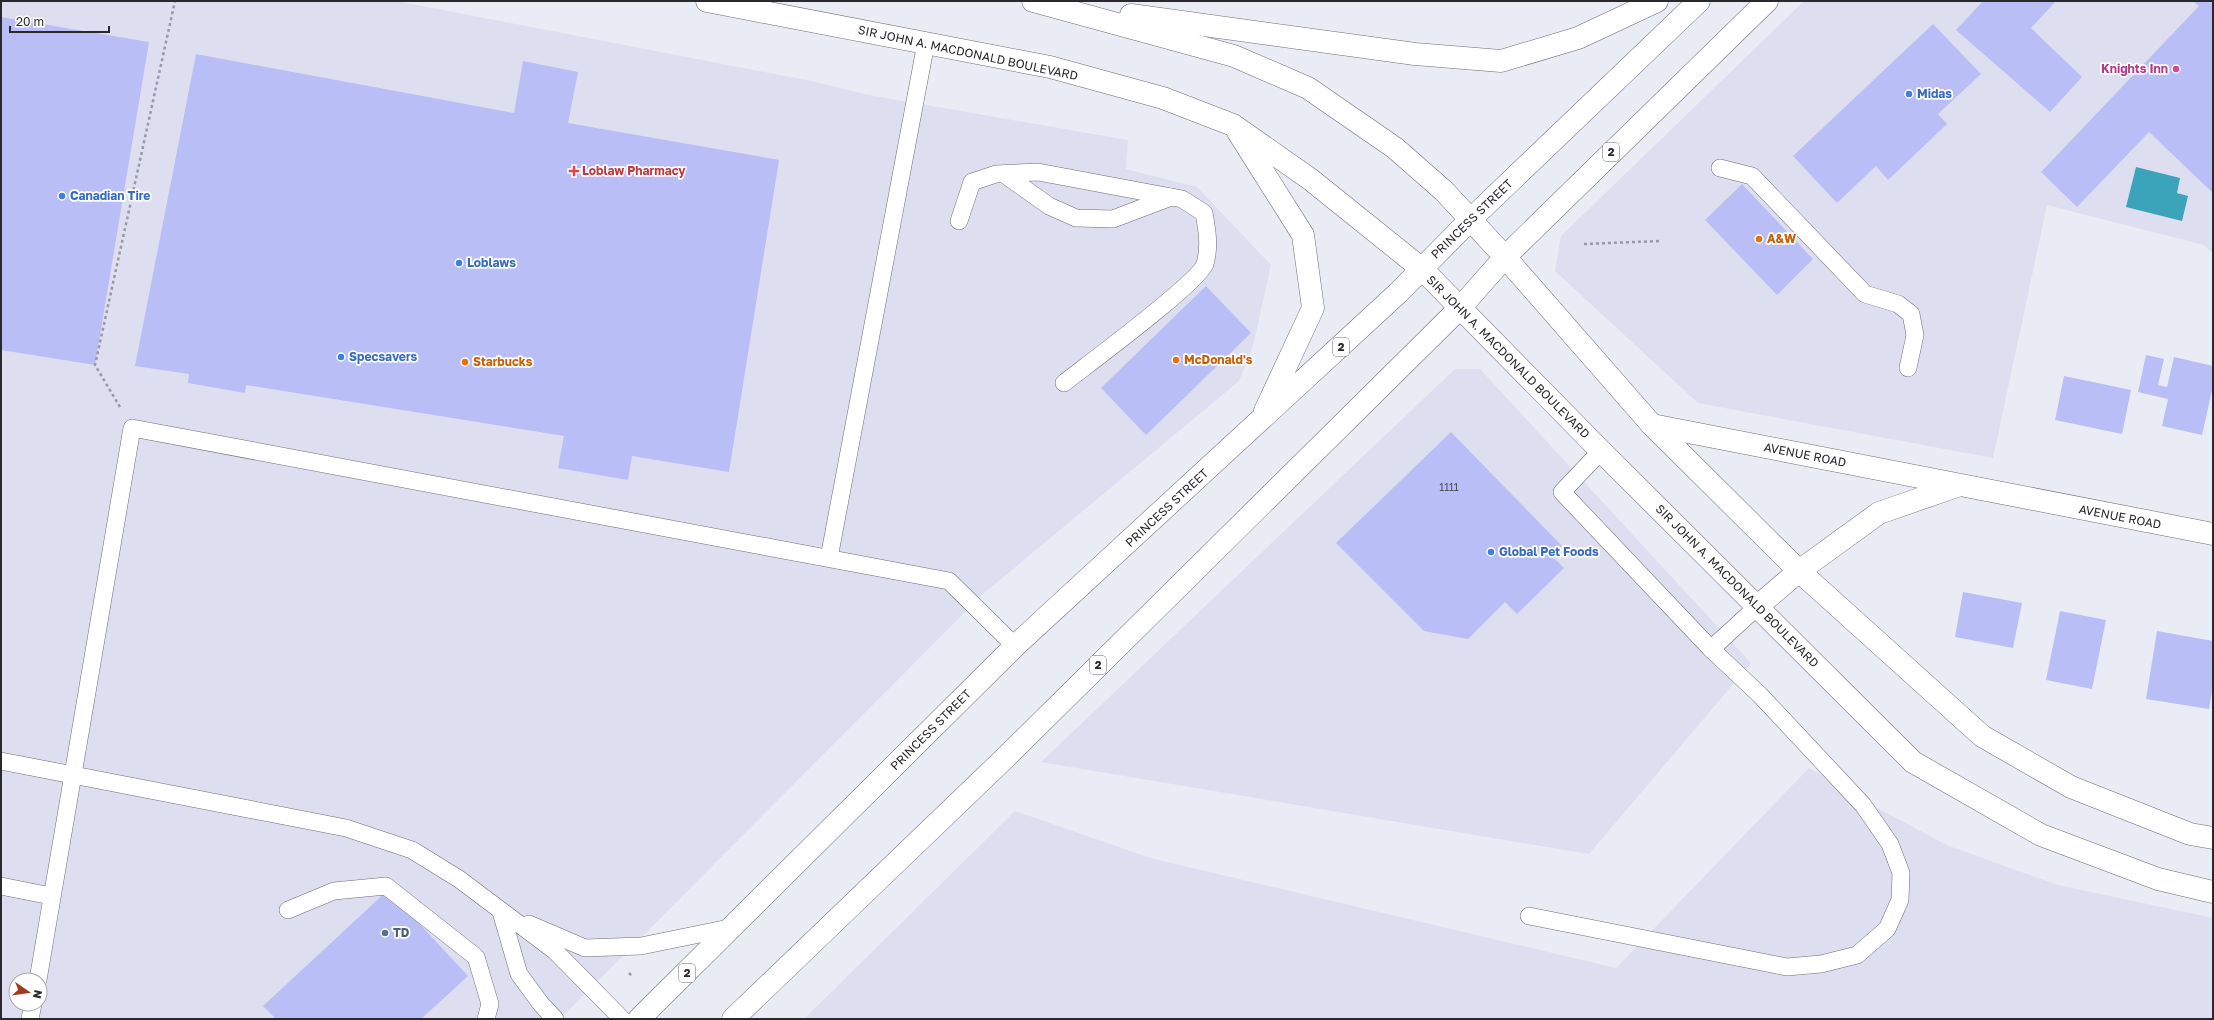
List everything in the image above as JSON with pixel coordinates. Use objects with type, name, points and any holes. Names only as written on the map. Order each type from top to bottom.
[{"type":"main road","name":"SIR JOHN A. MACDONALD BOULEVARD","points":[[707,1],[780,8],[926,43],[1050,67],[1163,98],[1233,124],[1310,179],[1422,269],[1601,451],[1913,762],[2041,835],[2158,879],[2213,892]]},
{"type":"main road","points":[[1041,3],[1077,4],[1415,54],[1501,61],[1578,38],[1657,1]]},
{"type":"main road","name":"PRINCESS STREET","points":[[639,1019],[734,927],[1015,646],[1259,423],[1422,269],[1470,220],[1699,1]]},
{"type":"main road","name":"2","points":[[733,1019],[1001,762],[1460,308],[1505,257],[1766,1]]},
{"type":"main road","points":[[1041,3],[1234,56],[1308,88],[1395,148],[1444,191],[1505,257],[1652,425],[1799,571],[1982,736],[2071,787],[2190,834],[2213,838]]},
{"type":"main road","points":[[1233,124],[1303,235],[1314,308],[1259,423]]},
{"type":"main road","name":"AVENUE ROAD","points":[[1652,425],[1957,486],[2213,534]]},
{"type":"main road","name":"AVENUE ROAD","points":[[1758,606],[1799,571],[1879,513],[1957,486]]},
{"type":"lane","points":[[829,558],[926,43]]},
{"type":"lane","points":[[1720,168],[1752,176],[1865,294],[1898,304],[1911,314],[1915,335],[1908,368]]},
{"type":"lane","points":[[959,221],[972,182],[996,174],[1038,172],[1182,199],[1204,213],[1209,238],[1204,265],[1187,285],[1064,383]]},
{"type":"lane","points":[[1004,174],[1049,206],[1076,218],[1113,219],[1171,197]]},
{"type":"lane","points":[[39,972],[71,775],[132,428],[949,581],[1015,646]]},
{"type":"lane","points":[[1530,916],[1787,967],[1821,964],[1857,955],[1887,930],[1900,900],[1901,873],[1890,844],[1863,805],[1760,695],[1711,649],[1562,492],[1601,451]]},
{"type":"lane","points":[[1711,649],[1758,606]]},
{"type":"lane","points":[[1,761],[346,828],[412,850],[459,879],[554,952],[622,1019]]},
{"type":"lane","points":[[1,886],[51,896]]},
{"type":"lane","points":[[288,910],[334,891],[386,886],[476,957],[490,1004],[486,1019]]},
{"type":"lane","points":[[501,912],[585,948],[641,946],[734,927]]},
{"type":"lane","points":[[501,912],[519,974],[541,1004],[555,1019]]},
{"type":"path","points":[[132,428],[95,365],[175,1]]},
{"type":"path","points":[[1584,244],[1660,241]]},
{"type":"path","points":[[623,975],[627,972]]},
{"type":"shaded area","points":[[1,1],[396,1],[811,81],[869,95],[1128,140],[1126,169],[1197,187],[1271,265],[1253,346],[1239,381],[983,594],[560,1019],[1,1019]]},
{"type":"shaded area","points":[[1804,1],[2213,1],[2213,254],[2204,245],[2047,205],[1993,458],[1698,403],[1555,271],[1561,236]]},
{"type":"shaded area","points":[[1455,369],[1480,369],[1751,663],[1589,854],[1041,762]]},
{"type":"shaded area","points":[[1809,768],[1877,808],[1949,846],[2058,885],[2213,918],[2213,1019],[804,1019],[1015,811],[1150,858],[1616,968]]},
{"type":"water","points":[[2136,167],[2180,178],[2177,193],[2188,196],[2182,221],[2126,207]]},
{"type":"building","points":[[1983,1],[2056,1],[2031,28],[2082,77],[2050,112],[1956,30]]},
{"type":"building","name":"Knights Inn","points":[[2193,1],[2213,1],[2213,193],[2149,132],[2077,207],[2041,172],[2199,6]]},
{"type":"building","name":"Canadian Tire","points":[[1,17],[149,42],[95,365],[1,350]]},
{"type":"building","name":"Midas","points":[[1933,24],[1981,74],[1938,114],[1947,124],[1888,180],[1876,166],[1837,203],[1793,156]]},
{"type":"building","name":"Loblaws","points":[[196,54],[514,113],[523,61],[578,72],[568,123],[779,160],[729,472],[632,456],[628,480],[558,468],[564,436],[246,385],[245,393],[188,383],[189,374],[135,366]]},
{"type":"building","name":"A&W","points":[[1742,184],[1813,259],[1777,295],[1705,220]]},
{"type":"building","name":"McDonald's","points":[[1206,286],[1251,333],[1146,435],[1101,388]]},
{"type":"building","points":[[2146,355],[2164,359],[2158,385],[2167,387],[2174,357],[2213,366],[2213,386],[2202,435],[2162,426],[2168,399],[2138,392]]},
{"type":"building","points":[[2064,376],[2131,390],[2122,434],[2055,420]]},
{"type":"building","points":[[1451,432],[1562,546],[1551,555],[1564,568],[1517,614],[1505,602],[1468,639],[1424,631],[1336,543]]},
{"type":"building","points":[[1963,592],[2022,603],[2013,648],[1955,637]]},
{"type":"building","points":[[2060,611],[2106,620],[2092,689],[2046,680]]},
{"type":"building","points":[[2157,631],[2213,641],[2213,686],[2209,709],[2146,699]]},
{"type":"building","name":"TD","points":[[388,890],[468,976],[421,1019],[276,1019],[263,1006]]},
{"type":"place","name":"Knights Inn","points":[[2176,69]]},
{"type":"place","name":"Midas","points":[[1909,94]]},
{"type":"place","name":"Loblaw Pharmacy","points":[[574,171]]},
{"type":"place","name":"Canadian Tire","points":[[62,196]]},
{"type":"place","name":"A&W","points":[[1759,239]]},
{"type":"place","name":"Loblaws","points":[[459,263]]},
{"type":"place","name":"Specsavers","points":[[341,357]]},
{"type":"place","name":"McDonald's","points":[[1176,360]]},
{"type":"place","name":"Starbucks","points":[[465,362]]},
{"type":"place","name":"Global Pet Foods","points":[[1491,552]]},
{"type":"place","name":"TD","points":[[385,933]]}]
